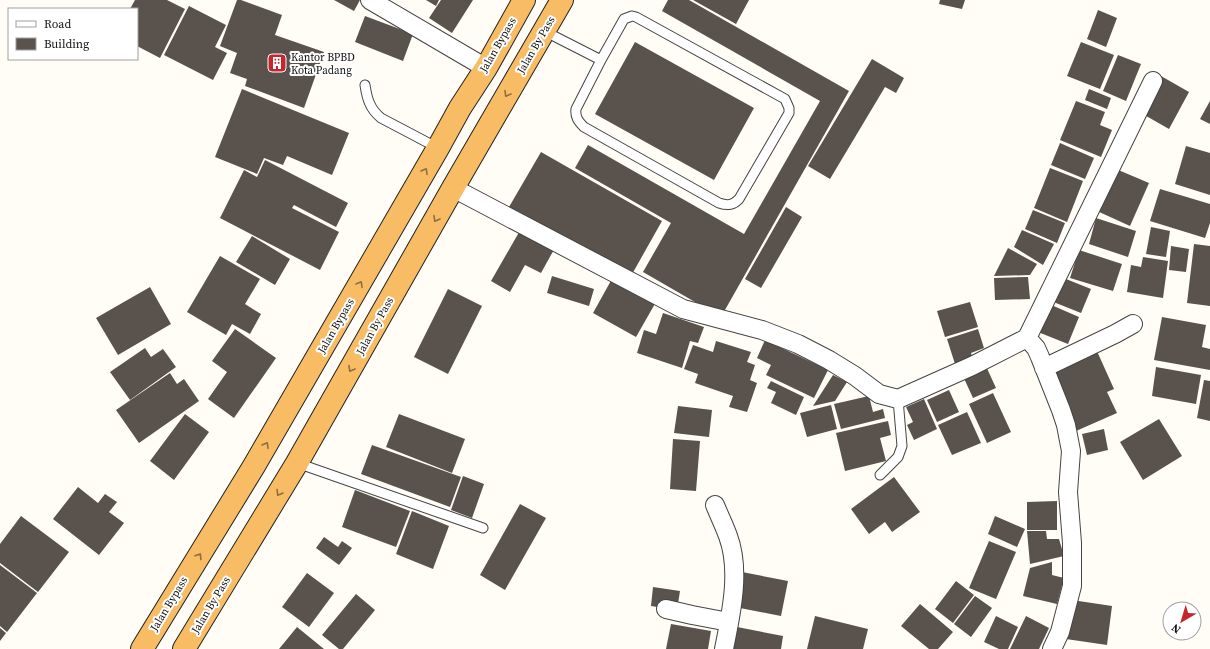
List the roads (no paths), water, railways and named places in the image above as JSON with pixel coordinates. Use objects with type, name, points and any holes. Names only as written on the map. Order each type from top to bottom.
[{"type":"highway","name":"Jalan Bypass","points":[[142,649],[258,459],[460,108],[486,68],[524,0]]},
{"type":"highway","name":"Jalan By Pass","points":[[184,649],[297,462],[562,0]]},
{"type":"street","points":[[370,0],[486,68]]},
{"type":"street","points":[[453,188],[683,309],[762,330],[798,344],[856,376],[880,394],[898,399],[972,366],[1027,338],[1153,81]]},
{"type":"street","points":[[1044,368],[1133,324]]},
{"type":"street","points":[[1027,338],[1036,348],[1044,368],[1066,425],[1071,450],[1068,492],[1072,543],[1072,586],[1060,632],[1052,649]]},
{"type":"street","points":[[715,505],[729,537],[735,581],[724,649]]},
{"type":"street","points":[[666,609],[692,616],[729,622]]},
{"type":"lane","points":[[632,16],[784,99],[789,108],[789,113],[740,199],[730,205],[719,203],[584,127],[579,122],[576,118],[576,109],[601,60],[624,19],[632,16]]},
{"type":"lane","points":[[544,31],[601,60]]},
{"type":"lane","points":[[365,85],[370,106],[378,116],[438,148]]},
{"type":"lane","points":[[880,475],[898,457],[902,446],[898,399]]},
{"type":"lane","points":[[297,462],[483,528]]},
{"type":"place","name":"Kantor BPBD Kota Padang","points":[[277,63]]}]
